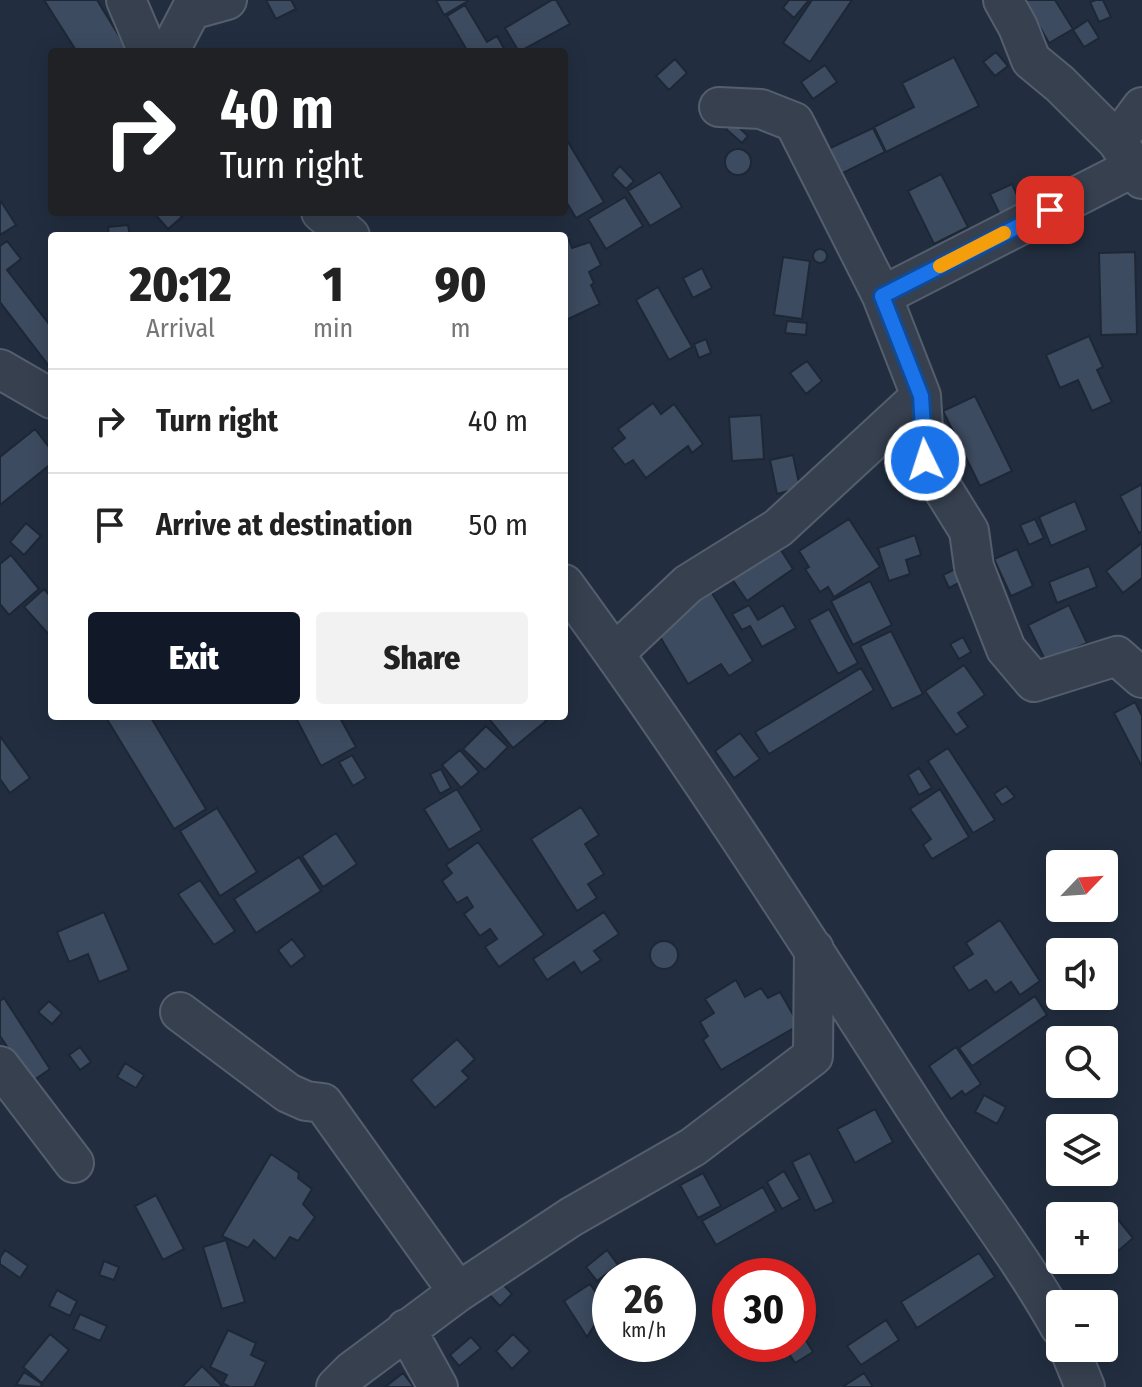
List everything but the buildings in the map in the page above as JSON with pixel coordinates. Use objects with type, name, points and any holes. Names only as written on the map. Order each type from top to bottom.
[{"type":"street","points":[[126,0],[146,48]]},
{"type":"street","points":[[171,48],[191,10],[227,0]]},
{"type":"street","points":[[1003,0],[1031,60],[1060,84],[1131,162]]},
{"type":"street","points":[[719,107],[761,109],[794,122],[882,296],[921,396],[925,460],[969,531],[974,567],[1006,649],[1034,682],[1117,656],[1142,678]]},
{"type":"street","points":[[1131,162],[1142,107]]},
{"type":"street","points":[[882,296],[1131,162]]},
{"type":"street","points":[[326,216],[345,232]]},
{"type":"street","points":[[0,369],[48,397]]},
{"type":"street","points":[[615,653],[688,584],[778,528],[921,396]]},
{"type":"street","points":[[568,589],[699,773],[957,1174],[1046,1303]]},
{"type":"street","points":[[336,1387],[352,1371],[458,1292],[571,1217],[693,1147],[813,1056],[814,949]]},
{"type":"street","points":[[180,1012],[288,1093],[306,1101],[323,1103],[458,1292]]},
{"type":"street","points":[[0,1066],[74,1163]]},
{"type":"street","points":[[406,1329],[438,1387]]},
{"type":"street","points":[[1075,1362],[1085,1387]]},
{"type":"slow traffic","points":[[940,266],[1004,233]]},
{"type":"route","points":[[925,460],[921,396],[882,296],[1050,210]]}]
